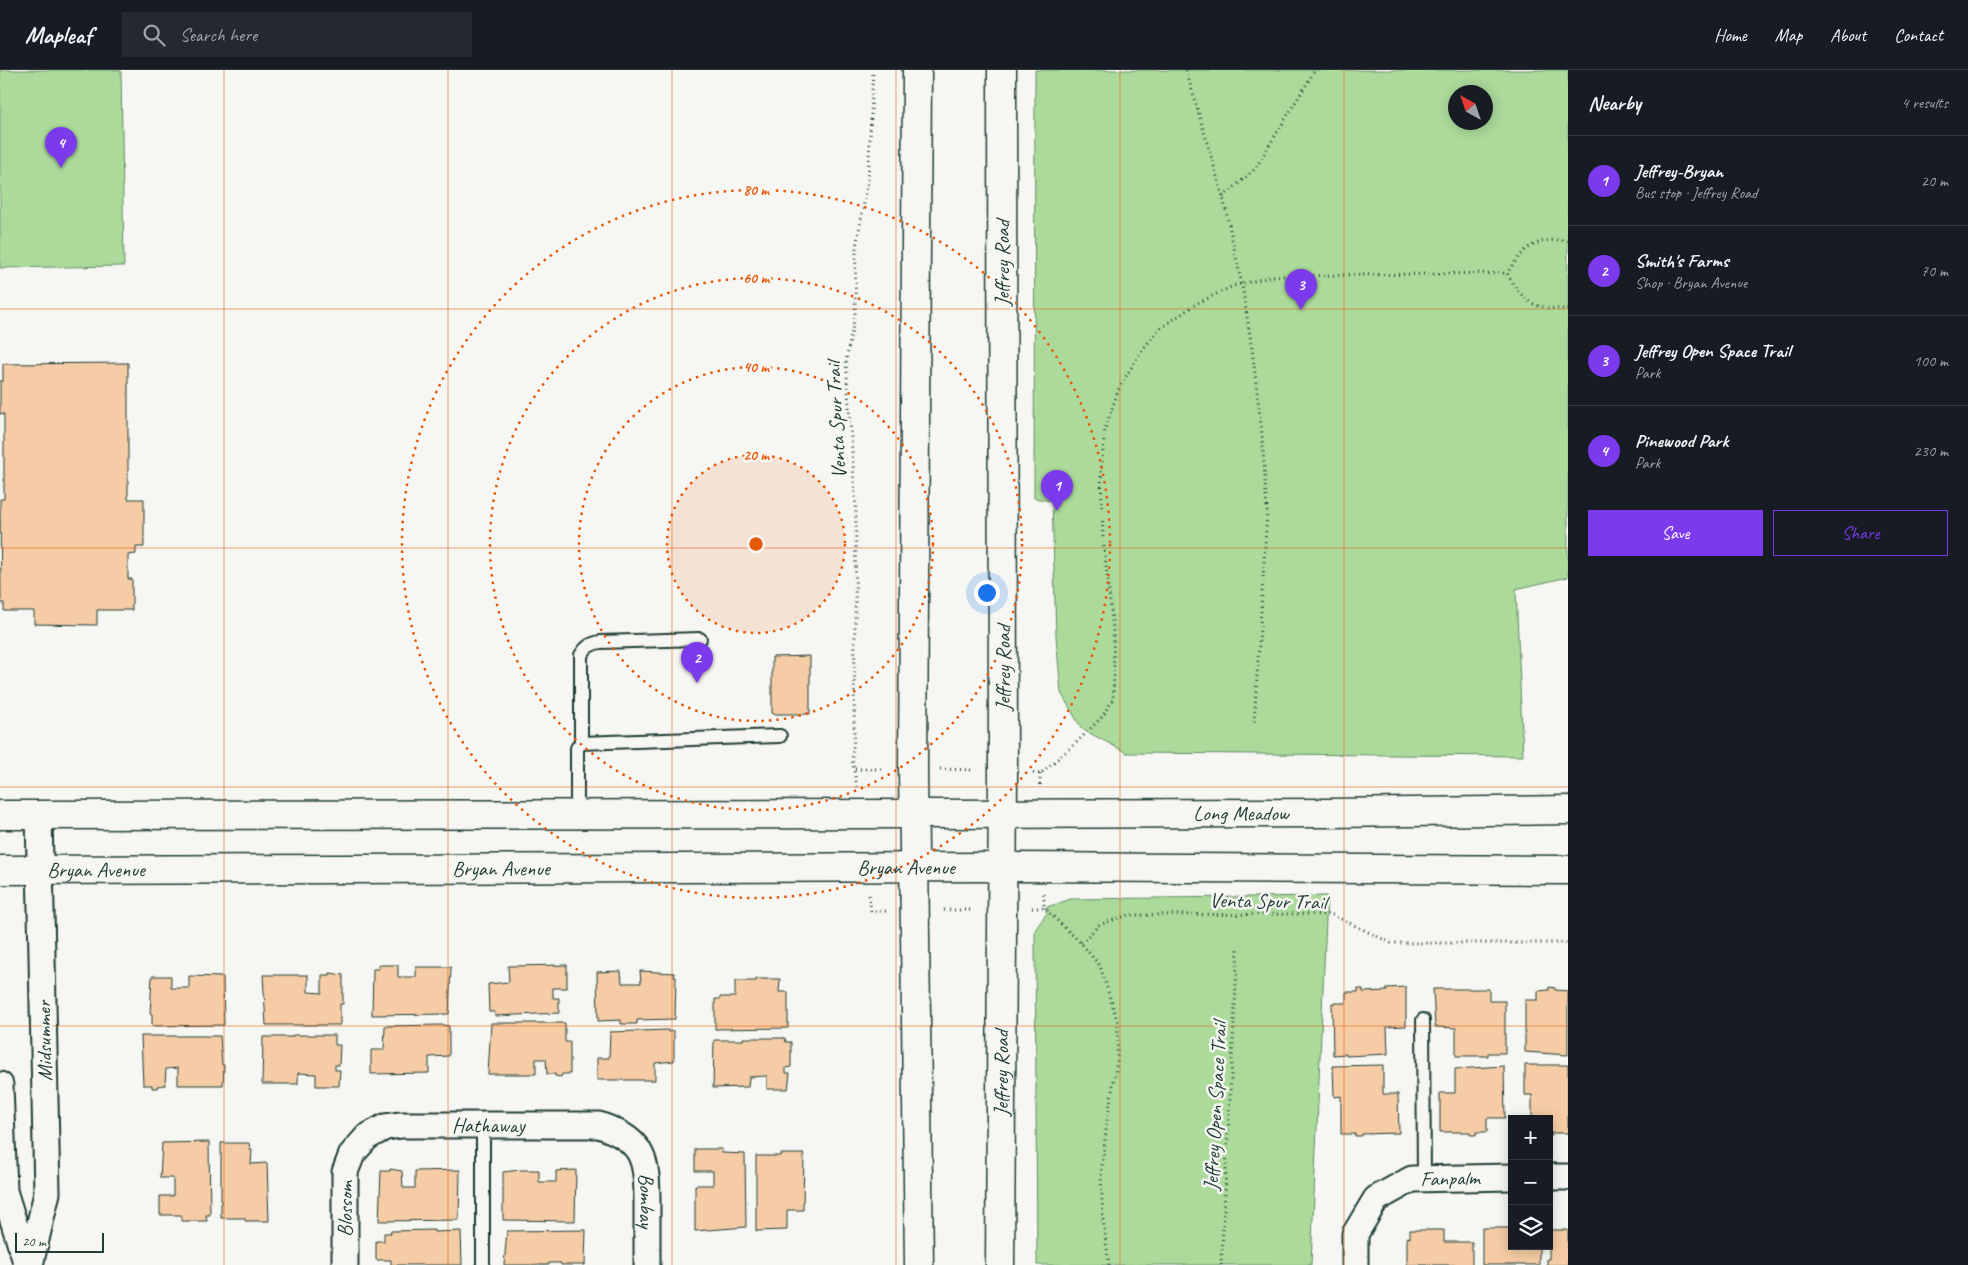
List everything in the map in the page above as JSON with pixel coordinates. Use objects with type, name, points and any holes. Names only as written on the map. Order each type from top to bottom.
[{"type":"main road","points":[[917,70],[914,759],[919,1265]]},
{"type":"main road","name":"Jeffrey Road","points":[[1000,1265],[1003,770],[1002,70]]},
{"type":"main road","name":"Long Meadow","points":[[915,814],[1329,813],[1568,810]]},
{"type":"main road","points":[[0,815],[915,814]]},
{"type":"main road","points":[[1002,867],[1568,870]]},
{"type":"main road","name":"Bryan Avenue","points":[[0,870],[1002,867]]},
{"type":"street","name":"Midsummer","points":[[28,1265],[47,1193],[40,815]]},
{"type":"street","name":"Midsummer","points":[[0,1085],[4,1192],[28,1265]]},
{"type":"street","name":"Hathaway","points":[[352,1154],[367,1137],[385,1127],[401,1125],[599,1125],[619,1132],[631,1141]]},
{"type":"street","name":"Bombay","points":[[631,1141],[639,1151],[647,1172],[647,1265]]},
{"type":"street","name":"Blossom","points":[[345,1265],[345,1172],[352,1154]]},
{"type":"street","name":"Fanpalm","points":[[1355,1265],[1355,1234],[1376,1199],[1412,1179],[1508,1177]]},
{"type":"street","points":[[1553,1177],[1568,1177]]},
{"type":"lane","points":[[577,814],[577,748],[581,743],[581,655],[585,648],[600,642],[700,639]]},
{"type":"lane","points":[[581,743],[780,736]]},
{"type":"lane","points":[[1423,1020],[1424,1178]]},
{"type":"lane","points":[[483,1125],[483,1265]]},
{"type":"path","name":"Venta Spur Trail","points":[[855,769],[852,759],[854,738],[856,510],[846,361],[855,315],[856,247],[868,181],[873,70]]},
{"type":"path","points":[[1186,70],[1223,197],[1242,285],[1252,348],[1262,434],[1267,512],[1254,725]]},
{"type":"path","points":[[1223,197],[1255,169],[1315,70]]},
{"type":"path","points":[[1507,273],[1521,254],[1534,243],[1568,240]]},
{"type":"path","points":[[1040,774],[1096,723],[1113,699],[1113,629],[1103,538],[1101,473],[1105,429],[1119,388],[1140,353],[1158,330],[1196,304],[1233,286],[1274,276],[1297,274],[1507,273]]},
{"type":"path","points":[[1507,273],[1516,291],[1532,305],[1549,309],[1568,309]]},
{"type":"path","points":[[1044,908],[1081,943],[1100,966],[1118,1024],[1117,1062],[1100,1176],[1109,1265]]},
{"type":"path","name":"Venta Spur Trail","points":[[1081,943],[1099,925],[1128,915],[1305,914],[1333,915],[1391,943],[1568,943]]},
{"type":"path","name":"Jeffrey Open Space Trail","points":[[1221,1265],[1238,948]]},
{"type":"green space","points":[[0,70],[121,70],[124,266],[0,268]]},
{"type":"green space","points":[[1035,70],[1568,70],[1568,577],[1516,589],[1523,756],[1127,753],[1082,729],[1061,693],[1056,636],[1052,501],[1034,498]]},
{"type":"green space","points":[[1327,896],[1311,1265],[1037,1265],[1035,930],[1049,910],[1044,908],[1071,899]]},
{"type":"building","points":[[128,363],[128,499],[144,499],[144,547],[136,547],[136,554],[128,555],[128,579],[132,579],[132,610],[97,610],[97,625],[34,624],[34,611],[4,611],[4,603],[1,603],[0,499],[4,499],[4,414],[0,414],[0,381],[3,381],[3,364]]},
{"type":"building","points":[[810,656],[810,714],[772,714],[772,657]]},
{"type":"building","points":[[379,965],[398,965],[398,977],[416,977],[416,967],[451,967],[449,1014],[372,1015],[373,969],[379,969]]},
{"type":"building","points":[[567,965],[567,988],[553,988],[553,998],[559,998],[559,1013],[495,1016],[495,1012],[489,1012],[488,984],[509,982],[508,966]]},
{"type":"building","points":[[621,971],[622,983],[641,983],[640,971],[674,973],[674,977],[676,977],[675,1019],[637,1020],[637,1024],[621,1024],[621,1020],[598,1021],[597,972]]},
{"type":"building","points":[[330,973],[343,975],[343,1004],[340,1004],[340,1025],[266,1025],[263,975],[308,975],[308,992],[322,993],[322,975],[330,975]]},
{"type":"building","points":[[152,976],[171,976],[171,988],[189,988],[189,976],[223,977],[224,1025],[152,1026],[152,1014],[150,1014]]},
{"type":"building","points":[[756,979],[780,979],[779,992],[788,992],[788,1028],[715,1029],[715,999],[735,997],[735,981],[756,981]]},
{"type":"building","points":[[1406,987],[1406,1026],[1387,1027],[1388,1054],[1333,1055],[1332,1003],[1346,1003],[1346,992],[1358,992],[1358,989],[1363,989],[1363,992],[1387,991],[1387,988]]},
{"type":"building","points":[[1549,987],[1555,988],[1555,990],[1568,991],[1568,1055],[1525,1052],[1525,1000],[1538,1000],[1538,991],[1549,990]]},
{"type":"building","points":[[1433,989],[1489,989],[1489,1001],[1505,1001],[1505,1053],[1488,1053],[1488,1056],[1456,1056],[1456,1028],[1435,1027]]},
{"type":"building","points":[[491,1023],[565,1023],[565,1042],[570,1042],[570,1074],[562,1074],[561,1077],[555,1076],[555,1074],[547,1074],[546,1059],[536,1059],[536,1074],[488,1074]]},
{"type":"building","points":[[385,1026],[449,1026],[449,1056],[429,1057],[429,1073],[371,1074],[371,1050],[384,1050]]},
{"type":"building","points":[[668,1030],[668,1032],[674,1031],[674,1061],[655,1063],[655,1080],[597,1080],[597,1058],[609,1058],[610,1032]]},
{"type":"building","points":[[293,1035],[335,1035],[335,1045],[340,1045],[339,1065],[335,1065],[335,1070],[340,1070],[339,1086],[316,1086],[316,1074],[298,1073],[298,1084],[262,1084],[263,1037],[292,1037]]},
{"type":"building","points":[[141,1036],[220,1036],[222,1065],[224,1065],[223,1085],[178,1085],[178,1068],[166,1069],[165,1085],[152,1088],[152,1085],[143,1085]]},
{"type":"building","points":[[743,1038],[785,1038],[786,1042],[791,1042],[791,1067],[786,1068],[786,1073],[790,1073],[788,1089],[767,1089],[767,1076],[749,1077],[748,1087],[713,1088],[714,1040],[743,1040]]},
{"type":"building","points":[[1383,1065],[1383,1094],[1398,1094],[1399,1133],[1362,1134],[1362,1136],[1341,1134],[1341,1096],[1334,1097],[1333,1066]]},
{"type":"building","points":[[1525,1065],[1568,1065],[1568,1133],[1553,1133],[1553,1115],[1532,1115],[1532,1095],[1525,1095]]},
{"type":"building","points":[[1504,1066],[1505,1118],[1487,1118],[1487,1132],[1476,1132],[1476,1135],[1470,1135],[1470,1132],[1440,1132],[1440,1093],[1455,1093],[1455,1069]]},
{"type":"building","points":[[209,1142],[210,1215],[206,1215],[207,1221],[181,1221],[181,1215],[160,1215],[160,1196],[173,1196],[173,1178],[160,1178],[162,1143]]},
{"type":"building","points":[[221,1143],[249,1143],[250,1150],[252,1150],[251,1164],[267,1163],[269,1221],[221,1218]]},
{"type":"building","points":[[695,1149],[722,1149],[722,1153],[745,1154],[746,1227],[695,1231],[695,1185],[713,1185],[713,1171],[695,1171]]},
{"type":"building","points":[[780,1154],[804,1154],[803,1210],[787,1210],[787,1230],[756,1231],[756,1156],[780,1156]]},
{"type":"building","points":[[390,1169],[402,1171],[403,1188],[415,1188],[415,1171],[460,1170],[459,1220],[379,1221],[381,1171],[390,1171]]},
{"type":"building","points":[[539,1170],[539,1182],[556,1182],[556,1171],[576,1170],[575,1221],[503,1220],[503,1172]]},
{"type":"building","points":[[1482,1228],[1508,1228],[1508,1250],[1539,1250],[1539,1265],[1482,1265]]},
{"type":"building","points":[[434,1230],[434,1232],[461,1231],[462,1265],[391,1265],[391,1260],[376,1260],[376,1241],[384,1241],[384,1233],[391,1233],[390,1231]]},
{"type":"building","points":[[586,1230],[585,1265],[549,1263],[549,1265],[504,1265],[507,1231]]},
{"type":"building","points":[[1410,1230],[1444,1230],[1444,1242],[1472,1242],[1472,1265],[1407,1265],[1407,1237],[1410,1238]]},
{"type":"building","points":[[1553,1230],[1568,1230],[1568,1265],[1547,1265],[1547,1259],[1549,1259],[1549,1250],[1553,1250]]},
{"type":"place","name":"Pinewood Park","points":[[61,168]]},
{"type":"place","name":"Jeffrey Open Space Trail","points":[[1301,310]]},
{"type":"place","name":"Jeffrey-Bryan","points":[[1057,511]]},
{"type":"place","name":"Smith's Farms","points":[[697,683]]}]
